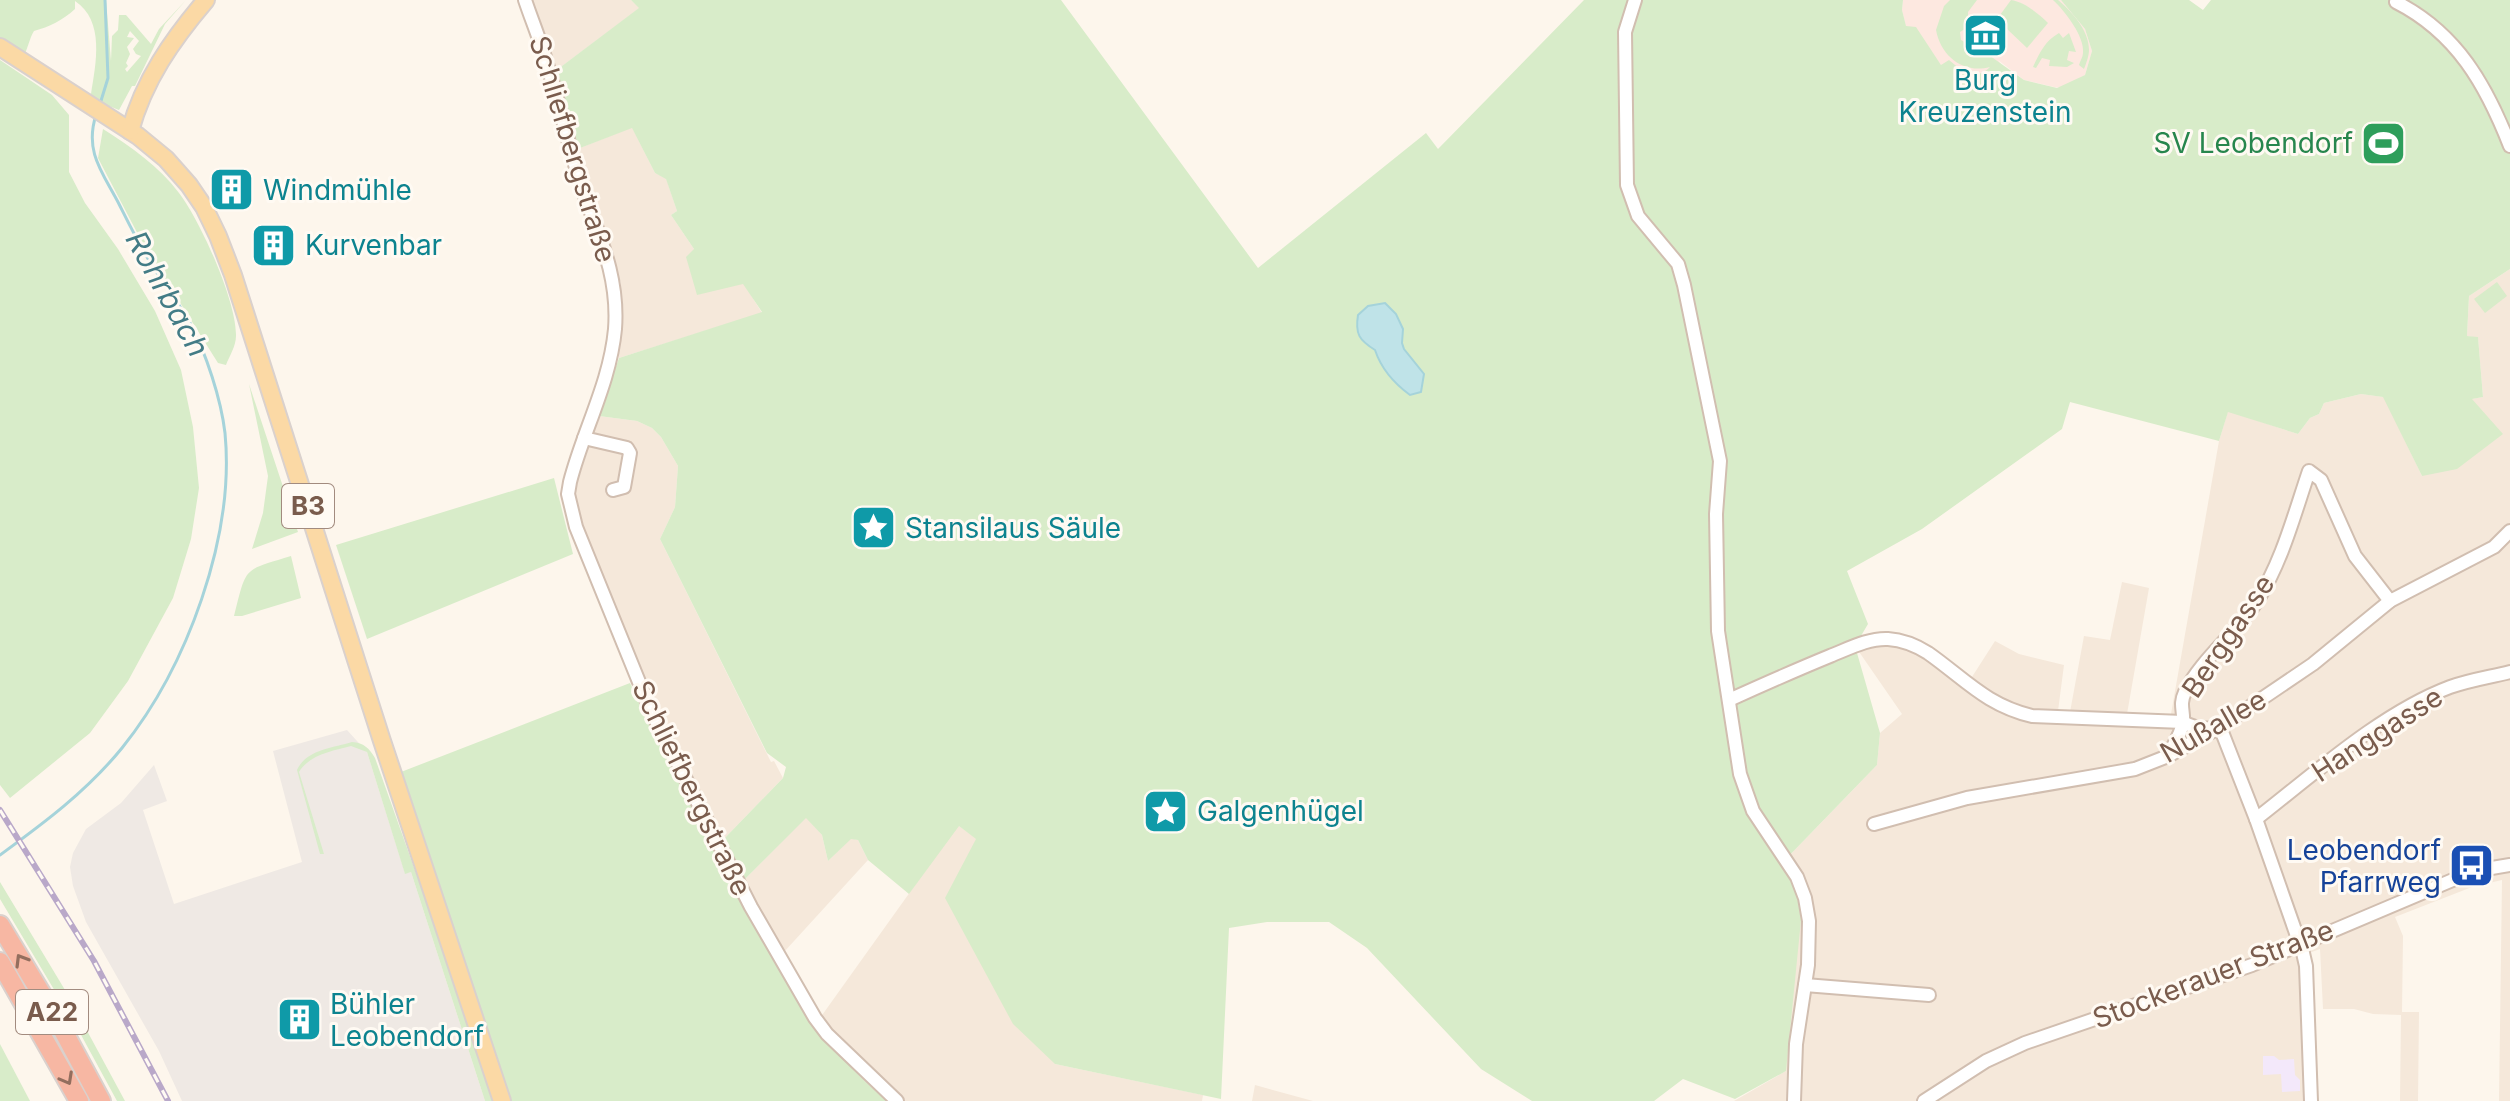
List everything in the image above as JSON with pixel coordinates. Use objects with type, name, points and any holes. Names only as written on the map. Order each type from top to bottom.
[{"type":"highway","name":"A22","points":[[0,925],[101,1101]]},
{"type":"highway","name":"A22","points":[[0,962],[79,1101]]},
{"type":"main road","points":[[130,131],[136,108],[155,69],[206,0]]},
{"type":"main road","name":"B3","points":[[0,47],[156,150],[189,185],[211,219],[226,255],[502,1101]]},
{"type":"street","name":"Schliefbergstraße","points":[[525,0],[547,62],[582,187],[611,267],[616,291],[615,330],[610,359],[570,482],[570,508],[594,575],[650,709],[751,907],[809,1009],[827,1034],[897,1101]]},
{"type":"street","points":[[1635,0],[1625,32],[1627,185],[1638,216],[1678,264],[1720,461],[1716,568],[1718,631],[1740,774],[1753,811],[1797,877],[1809,921],[1808,965],[1796,1044],[1794,1101]]},
{"type":"street","points":[[2396,2],[2424,17],[2462,56],[2493,103],[2510,146]]},
{"type":"street","points":[[584,438],[627,448],[630,453],[624,487],[613,490]]},
{"type":"street","name":"Berggasse","points":[[2168,756],[2183,722],[2181,707],[2185,694],[2197,672],[2235,632],[2273,573],[2309,471],[2321,480],[2355,556],[2390,601]]},
{"type":"street","name":"Nußallee","points":[[1874,824],[1967,798],[2135,769],[2168,756],[2220,727],[2313,664],[2390,601],[2494,547],[2510,531]]},
{"type":"street","points":[[1729,700],[1855,646],[1888,639],[1918,647],[1970,687],[2015,712],[2032,716],[2183,722]]},
{"type":"street","name":"Hanggasse","points":[[2256,819],[2361,738],[2407,709],[2450,687],[2510,672]]},
{"type":"street","name":"Berggasse","points":[[2183,722],[2192,727],[2220,727],[2256,819],[2306,966],[2311,1101]]},
{"type":"street","name":"Stockerauer Straße","points":[[1924,1101],[1986,1061],[2025,1043],[2252,965],[2474,871],[2510,865]]},
{"type":"street","points":[[1805,985],[1929,995]]},
{"type":"shaded area","points":[[531,0],[631,0],[640,8],[554,72]]},
{"type":"shaded area","points":[[1903,0],[2061,0],[2085,29],[2092,51],[2085,75],[2061,88],[2054,87],[2024,80],[1998,60],[2057,140],[1941,65],[1929,48],[1906,27]]},
{"type":"shaded area","points":[[632,127],[655,173],[666,178],[677,211],[671,215],[694,249],[744,284],[762,313],[619,358],[621,283],[575,150]]},
{"type":"shaded area","points":[[2510,269],[2510,1101],[2499,1101],[2502,880],[2472,887],[2395,917],[2403,936],[2402,1012],[2419,1012],[2418,1101],[2400,1101],[2401,1015],[2323,1009],[2320,949],[2309,953],[2318,1101],[1734,1101],[1786,1071],[1783,862],[1877,765],[1880,733],[1902,714],[1855,646],[1896,636],[1970,680],[1995,641],[2019,654],[2064,665],[2058,711],[2070,712],[2084,636],[2110,640],[2122,582],[2149,588],[2127,714],[2171,714],[2219,441],[2228,411],[2298,434],[2310,418],[2319,414],[2324,403],[2361,394],[2384,397],[2422,476],[2471,399],[2483,397],[2478,338],[2467,336],[2469,296]]},
{"type":"shaded area","points":[[599,416],[637,421],[652,428],[678,466],[675,507],[660,539],[771,762],[774,761],[783,778],[721,842],[659,711],[583,532],[575,489]]},
{"type":"shaded area","points":[[347,730],[367,752],[405,873],[411,872],[485,1101],[182,1101],[159,1051],[86,922],[73,886],[70,867],[73,853],[86,829],[121,803],[154,765],[167,801],[143,810],[174,904],[302,862],[273,751]]},
{"type":"shaded area","points":[[806,817],[822,835],[828,861],[851,838],[858,840],[868,860],[784,952],[741,883]]},
{"type":"shaded area","points":[[958,825],[977,839],[1055,1064],[1203,1095],[1202,1101],[887,1101],[827,1043],[820,1018]]},
{"type":"shaded area","points":[[2263,1056],[2274,1056],[2279,1060],[2294,1059],[2300,1091],[2282,1092],[2281,1074],[2263,1075]]},
{"type":"shaded area","points":[[1255,1085],[1313,1101],[1252,1101]]},
{"type":"green space","points":[[0,0],[106,0],[111,61],[112,36],[118,30],[119,15],[126,15],[151,44],[159,29],[186,0],[165,24],[135,86],[132,86],[119,110],[108,108],[76,87],[91,94],[96,43],[91,20],[85,9],[75,1],[75,9],[66,17],[34,31],[23,57],[0,41]],"holes":[[[130,31],[139,41],[133,49],[141,56],[127,72],[125,69],[130,54],[127,47],[134,38],[127,37]]]},
{"type":"green space","points":[[631,0],[1061,0],[1258,268],[1426,133],[1438,149],[1584,0],[1903,0],[1906,26],[1916,27],[1941,65],[1949,60],[1964,71],[1980,74],[1990,67],[1971,68],[1955,61],[1943,48],[1936,30],[1944,6],[1950,0],[1977,0],[1968,12],[1968,27],[1960,32],[1961,40],[1968,44],[1975,41],[2024,80],[2057,88],[2085,75],[2092,51],[2085,29],[2061,0],[2189,0],[2203,10],[2211,0],[2510,0],[2510,269],[2469,296],[2467,336],[2478,337],[2483,397],[2472,399],[2503,434],[2457,469],[2422,476],[2383,397],[2361,394],[2324,403],[2319,414],[2310,418],[2298,434],[2228,412],[2219,441],[2070,402],[2062,429],[1922,529],[1847,571],[1868,624],[1855,646],[1880,733],[1877,765],[1783,862],[1795,884],[1801,920],[1786,1071],[1735,1099],[1683,1079],[1654,1101],[1532,1101],[1481,1069],[1367,948],[1329,922],[1267,922],[1229,928],[1221,1099],[1055,1064],[1013,1024],[945,898],[976,839],[959,826],[909,894],[868,860],[858,840],[851,839],[828,861],[822,835],[806,818],[741,883],[720,843],[783,778],[786,767],[767,753],[660,539],[675,507],[678,466],[652,428],[637,421],[599,416],[619,358],[762,312],[743,284],[697,295],[686,257],[694,249],[671,215],[677,211],[666,179],[655,173],[632,128],[575,150],[554,72],[639,8]],"holes":[[[1403,329],[1404,349],[1379,360],[1375,350]]]},
{"type":"green space","points":[[2011,0],[2031,8],[2048,23],[2027,48],[2006,28],[2000,15]]},
{"type":"green space","points":[[2053,0],[2058,0],[2069,10],[2086,35],[2089,52],[2084,69],[2079,65],[2083,47],[2078,32]]},
{"type":"green space","points":[[2059,33],[2063,38],[2069,33],[2076,52],[2069,51],[2067,60],[2074,63],[2067,67],[2049,66],[2050,60],[2042,58],[2036,68],[2033,67],[2046,43]]},
{"type":"green space","points":[[0,60],[52,95],[69,115],[69,172],[85,203],[118,249],[155,311],[181,370],[193,427],[199,488],[191,539],[173,598],[128,681],[90,733],[10,798],[0,785]]},
{"type":"green space","points":[[103,129],[163,174],[197,222],[216,262],[235,321],[236,340],[226,365],[218,363],[142,242],[98,158]]},
{"type":"green space","points":[[2497,282],[2507,296],[2485,313],[2474,299]]},
{"type":"green space","points":[[249,384],[298,532],[252,549],[263,513],[268,476]]},
{"type":"green space","points":[[554,478],[573,554],[367,639],[336,545]]},
{"type":"green space","points":[[291,556],[301,598],[234,616],[249,573]]},
{"type":"green space","points":[[630,683],[726,874],[777,966],[837,1052],[887,1101],[508,1101],[401,772]]},
{"type":"green space","points":[[352,742],[366,747],[375,758],[438,935],[492,1101],[485,1101],[411,872],[405,874],[367,752],[351,746],[316,757],[299,772],[324,854],[320,854],[297,770],[313,754]]},
{"type":"green space","points":[[0,882],[65,990],[125,1101],[117,1101],[0,899]]},
{"type":"green space","points":[[0,1044],[30,1101],[0,1101]]},
{"type":"water","points":[[1385,303],[1396,314],[1403,329],[1404,349],[1424,374],[1421,392],[1410,395],[1399,386],[1375,350],[1359,336],[1358,315],[1368,306]]},
{"type":"waterway","name":"Rohrbach","points":[[100,104],[108,78],[105,0]]},
{"type":"waterway","name":"Rohrbach","points":[[0,855],[80,792],[122,748],[145,715],[167,679],[202,599],[222,515],[226,473],[225,433],[212,376],[190,323],[146,256],[97,162],[92,140],[96,115]]},
{"type":"railway","points":[[0,810],[94,961],[168,1101]]},
{"type":"place","name":"Burg Kreuzenstein","points":[[1985,36]]},
{"type":"place","name":"SV Leobendorf","points":[[2384,143]]},
{"type":"place","name":"Windmühle","points":[[232,190]]},
{"type":"place","name":"Kurvenbar","points":[[274,245]]},
{"type":"place","name":"Stansilaus Säule","points":[[874,528]]},
{"type":"place","name":"Galgenhügel","points":[[1166,811]]},
{"type":"place","name":"Leobendorf Pfarrweg","points":[[2472,866]]},
{"type":"place","name":"Bühler Leobendorf","points":[[299,1020]]}]
